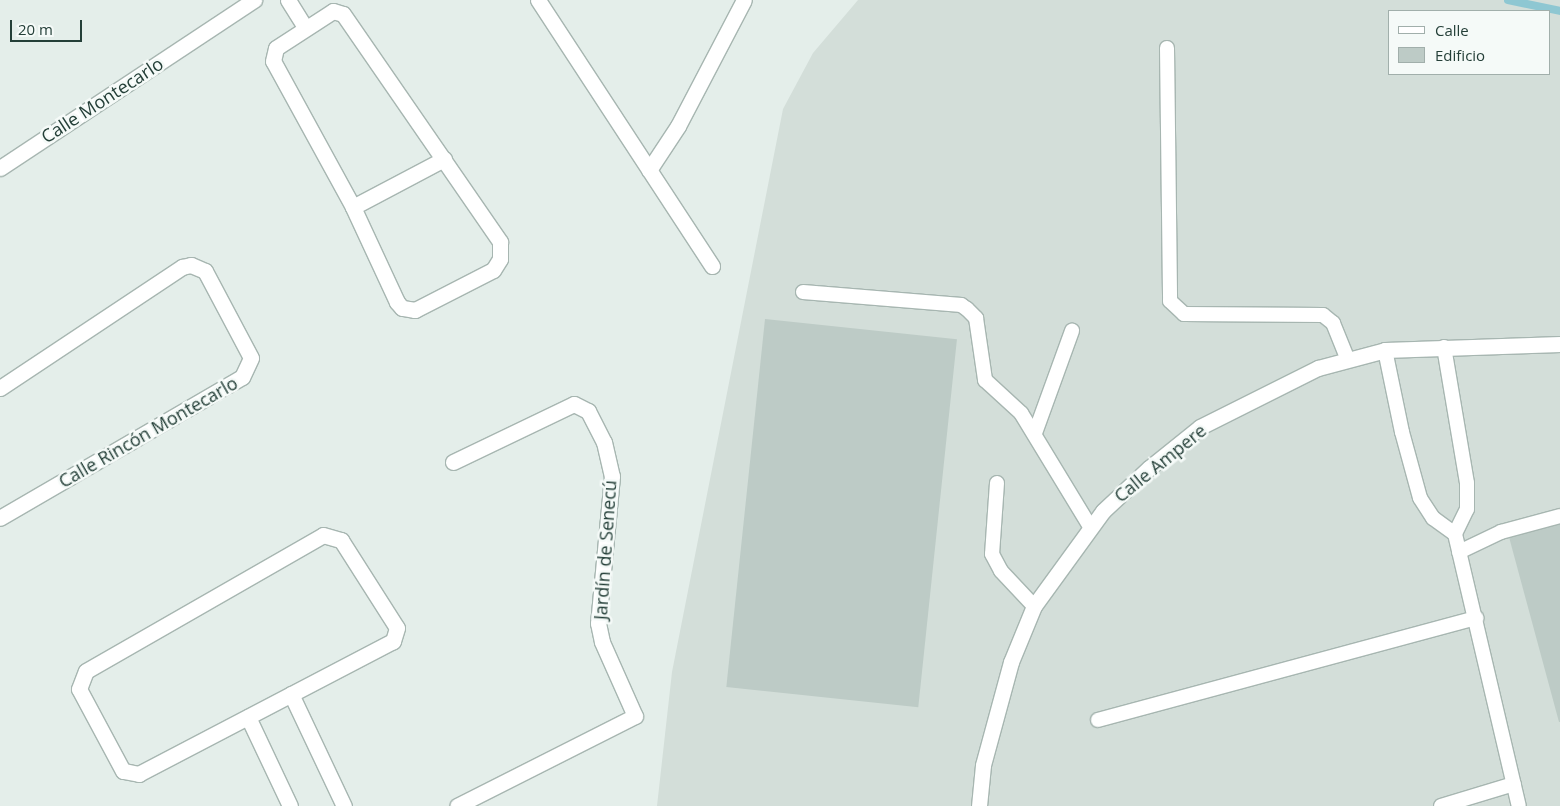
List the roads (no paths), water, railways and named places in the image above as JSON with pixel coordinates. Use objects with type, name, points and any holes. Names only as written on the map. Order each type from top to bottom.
[{"type":"street","name":"Calle Montecarlo","points":[[0,168],[254,0]]},
{"type":"street","points":[[288,0],[305,27]]},
{"type":"street","points":[[538,0],[712,266]]},
{"type":"street","points":[[649,170],[678,126],[744,0]]},
{"type":"street","points":[[333,11],[344,14],[500,242],[500,259],[493,270],[414,310],[402,308],[353,207],[273,61],[276,48],[305,27],[333,11]]},
{"type":"street","points":[[353,207],[444,159]]},
{"type":"street","name":"Calle Rincón Montecarlo","points":[[0,388],[182,267],[191,265],[205,272],[251,358],[242,377],[0,518]]},
{"type":"street","name":"Calle Ampere","points":[[979,806],[983,766],[1008,672],[1034,606],[1103,511],[1148,468],[1200,427],[1318,368],[1385,350],[1560,344]]},
{"type":"street","name":"Jardín de Senecú","points":[[453,462],[574,404],[588,411],[604,442],[612,476],[598,623],[602,642],[635,716],[474,802]]},
{"type":"street","points":[[323,535],[331,535],[341,540],[397,628],[397,635],[385,646],[291,694],[139,774],[128,774],[79,689],[80,682],[86,671],[323,535]]},
{"type":"street","points":[[291,694],[344,806]]},
{"type":"street","points":[[248,717],[290,806]]},
{"type":"street","points":[[457,806],[474,802]]},
{"type":"lane","points":[[1167,48],[1170,301],[1184,314],[1323,315],[1333,323],[1348,360]]},
{"type":"lane","points":[[803,292],[961,305],[976,318],[985,380],[1011,401],[1035,433],[1091,528]]},
{"type":"lane","points":[[1035,433],[1072,331]]},
{"type":"lane","points":[[1444,347],[1467,483],[1467,509],[1455,534],[1519,806]]},
{"type":"lane","points":[[1385,350],[1402,432],[1420,498],[1433,518],[1455,534]]},
{"type":"lane","points":[[997,483],[992,554],[1002,571],[1034,606]]},
{"type":"lane","points":[[1459,552],[1501,532],[1560,516]]},
{"type":"lane","points":[[1098,720],[1476,618]]},
{"type":"lane","points":[[1441,806],[1514,784]]},
{"type":"waterway","points":[[1508,0],[1560,11]]}]
